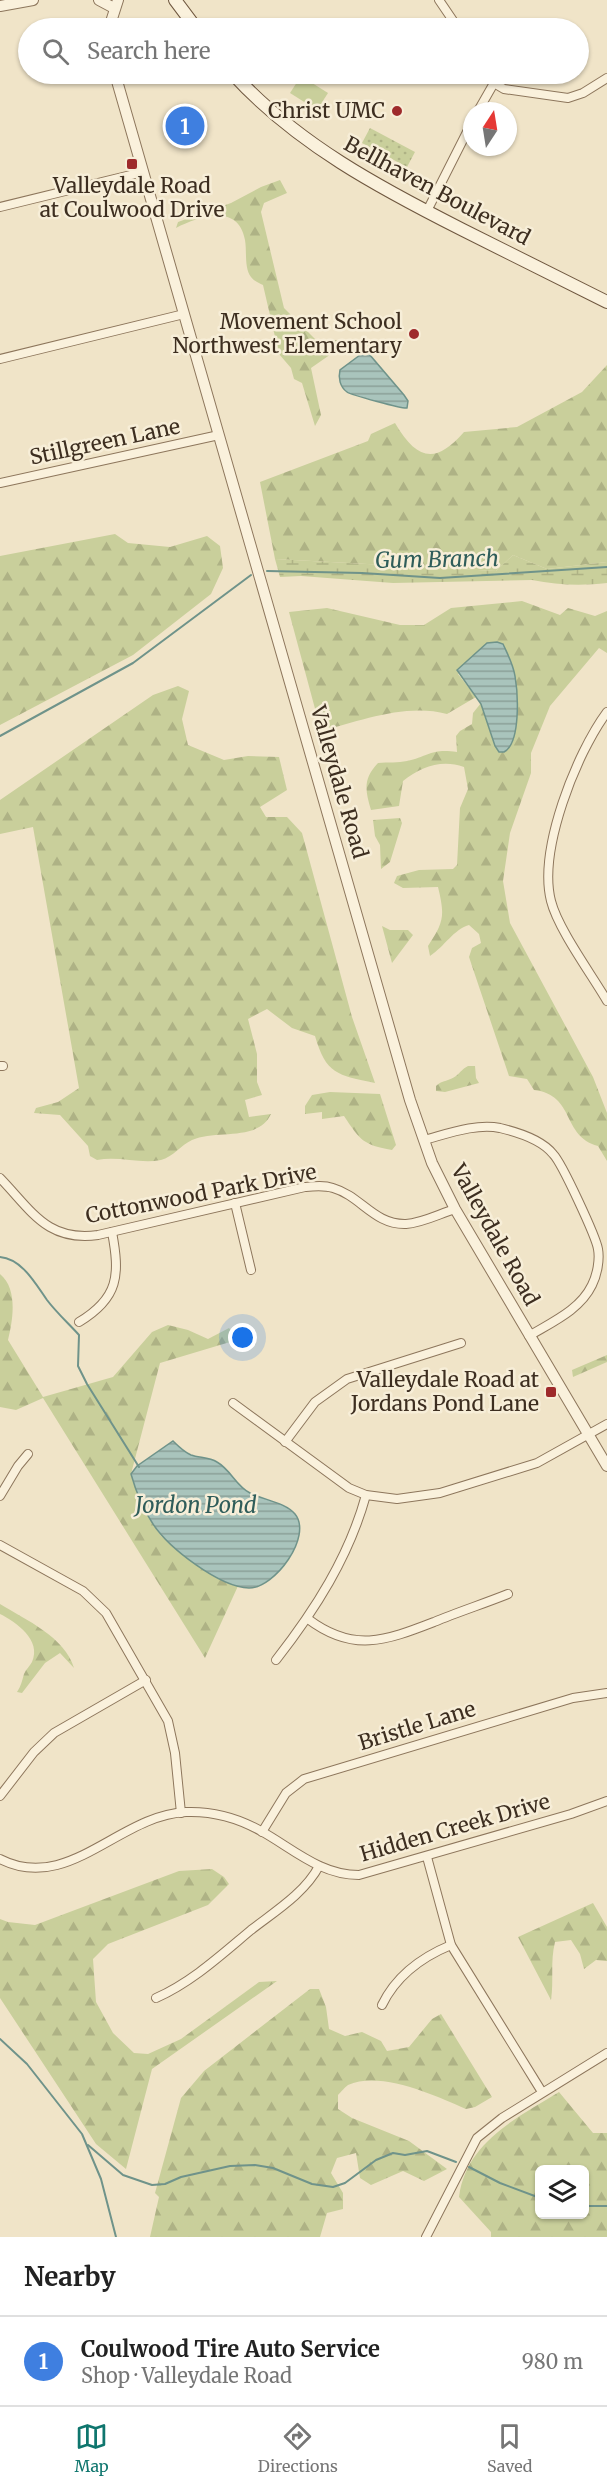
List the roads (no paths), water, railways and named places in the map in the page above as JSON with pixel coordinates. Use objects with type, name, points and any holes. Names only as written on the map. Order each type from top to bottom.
[{"type":"main road","points":[[175,0],[188,18]]},
{"type":"main road","name":"Bellhaven Boulevard","points":[[243,84],[270,110],[318,148],[372,182],[607,302]]},
{"type":"street","points":[[0,6],[33,0]]},
{"type":"street","points":[[99,0],[116,4]]},
{"type":"street","points":[[438,0],[451,18]]},
{"type":"street","points":[[496,84],[522,92],[568,98],[582,93],[607,78]]},
{"type":"street","name":"Valleydale Road","points":[[118,84],[407,1090],[424,1140],[455,1209],[607,1466]]},
{"type":"street","points":[[483,102],[493,84]]},
{"type":"street","points":[[427,211],[463,140]]},
{"type":"street","points":[[0,207],[143,172]]},
{"type":"street","points":[[0,359],[184,314]]},
{"type":"street","name":"Stillgreen Lane","points":[[0,483],[219,435]]},
{"type":"street","points":[[607,712],[580,755],[557,825],[548,866],[552,903],[561,924],[607,1001]]},
{"type":"street","points":[[424,1140],[473,1128],[498,1127],[536,1141],[553,1153],[562,1167],[598,1249],[598,1268],[592,1286],[579,1305],[529,1336]]},
{"type":"street","name":"Cottonwood Park Drive","points":[[0,1178],[42,1222],[60,1234],[82,1237],[322,1186],[340,1190],[370,1213],[398,1224],[424,1220],[455,1209]]},
{"type":"street","points":[[235,1203],[251,1270]]},
{"type":"street","points":[[79,1322],[96,1311],[106,1300],[115,1282],[117,1258],[112,1232]]},
{"type":"street","points":[[285,1442],[315,1402],[347,1379],[461,1342]]},
{"type":"street","points":[[233,1403],[337,1480],[366,1494],[397,1499],[440,1493],[537,1463],[607,1424]]},
{"type":"street","points":[[0,1496],[28,1454]]},
{"type":"street","points":[[276,1660],[308,1619],[340,1563],[353,1534],[366,1494]]},
{"type":"street","points":[[0,1545],[83,1592],[99,1605],[146,1680],[171,1731],[181,1813]]},
{"type":"street","points":[[308,1619],[323,1630],[344,1639],[382,1641],[508,1594]]},
{"type":"street","points":[[0,1796],[34,1752],[54,1733],[146,1680]]},
{"type":"street","name":"Bristle Lane","points":[[262,1832],[286,1793],[304,1779],[573,1698],[607,1693]]},
{"type":"street","name":"Hidden Creek Drive","points":[[0,1859],[26,1869],[51,1868],[79,1856],[132,1827],[181,1813],[200,1812],[239,1820],[319,1866],[337,1873],[358,1875],[427,1857],[607,1801]]},
{"type":"street","points":[[427,1857],[452,1945],[542,2092]]},
{"type":"street","points":[[156,1998],[187,1982],[282,1906],[308,1882],[319,1866]]},
{"type":"street","points":[[382,2005],[394,1984],[413,1967],[435,1952],[452,1945]]},
{"type":"street","points":[[426,2237],[477,2138],[502,2118],[607,2053]]},
{"type":"water","points":[[364,352],[369,354],[404,395],[408,401],[407,408],[358,396],[343,388],[339,379],[340,370]]},
{"type":"water","points":[[487,643],[503,644],[512,664],[517,694],[516,728],[509,747],[504,752],[499,752],[495,746],[481,704],[457,670]]},
{"type":"water","name":"Jordon Pond","points":[[173,1441],[191,1455],[217,1462],[250,1493],[280,1504],[295,1514],[299,1523],[299,1535],[295,1547],[280,1570],[270,1580],[249,1588],[224,1581],[182,1555],[153,1524],[140,1500],[131,1474],[137,1466]]},
{"type":"waterway","name":"Gum Branch","points":[[267,571],[362,573],[440,578],[607,567]]},
{"type":"waterway","name":"Gum Branch","points":[[0,736],[133,663],[251,575]]},
{"type":"waterway","points":[[0,1257],[15,1262],[21,1267],[79,1335],[78,1366],[139,1467]]},
{"type":"waterway","points":[[0,2039],[27,2064],[82,2134],[101,2179],[116,2237]]},
{"type":"waterway","points":[[88,2145],[123,2175],[152,2185],[165,2184],[181,2177],[230,2166],[255,2165],[273,2168],[312,2184],[333,2187],[345,2183],[376,2160],[393,2153],[405,2155],[427,2151],[456,2162]]},
{"type":"waterway","points":[[469,2167],[500,2183],[535,2196]]},
{"type":"waterway","points":[[589,2206],[607,2206]]},
{"type":"place","name":"Christ UMC","points":[[397,111]]},
{"type":"place","name":"Coulwood Tire Auto Service","points":[[185,126]]},
{"type":"place","name":"Valleydale Road at Coulwood Drive","points":[[132,164]]},
{"type":"place","name":"Movement School Northwest Elementary","points":[[414,334]]},
{"type":"place","name":"Valleydale Road at Jordans Pond Lane","points":[[551,1392]]}]
